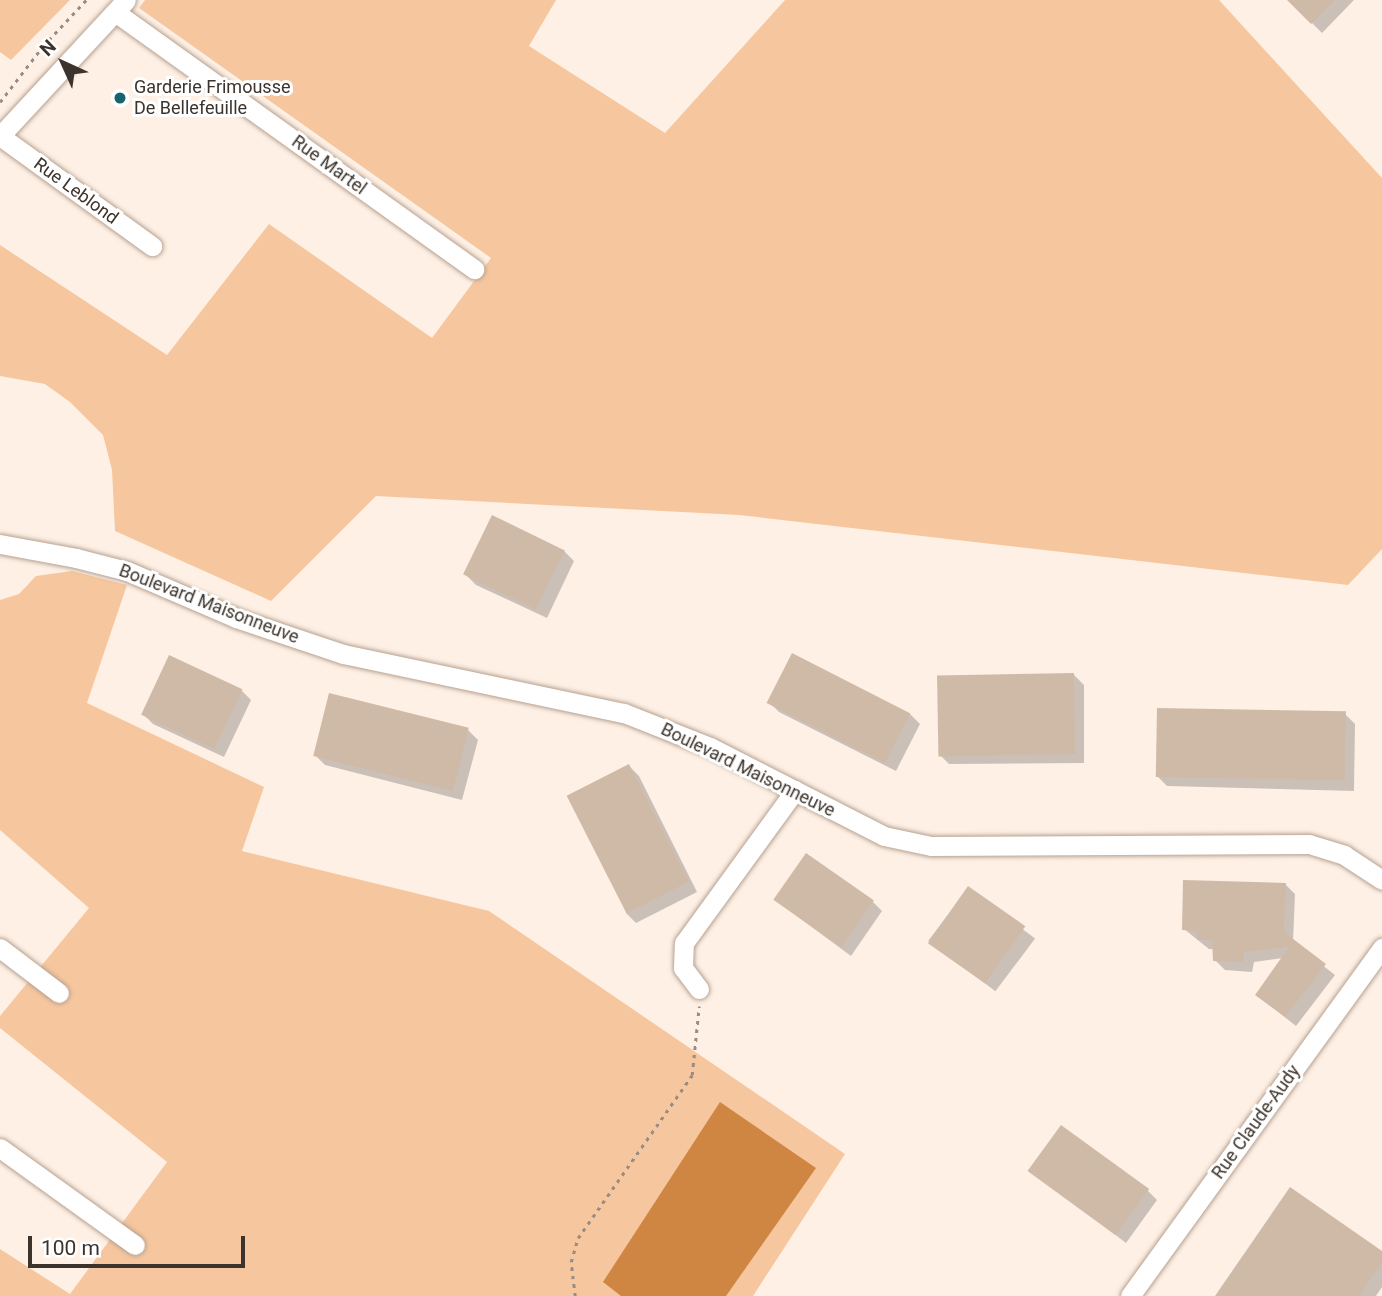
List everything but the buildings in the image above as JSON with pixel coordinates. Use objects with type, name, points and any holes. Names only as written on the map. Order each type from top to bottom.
[{"type":"street","points":[[0,136],[120,6]]},
{"type":"street","name":"Rue Martel","points":[[120,6],[474,269]]},
{"type":"street","name":"Rue Leblond","points":[[0,136],[152,246]]},
{"type":"street","name":"Boulevard Maisonneuve","points":[[0,544],[76,558],[127,571],[236,618],[343,654],[624,713],[674,731],[884,835],[931,846],[1309,844],[1344,855],[1382,880]]},
{"type":"street","points":[[699,989],[683,968],[684,943],[794,790]]},
{"type":"street","points":[[0,948],[59,993]]},
{"type":"street","name":"Rue Claude-Audy","points":[[1130,1296],[1382,948]]},
{"type":"street","points":[[0,1148],[135,1245]]},
{"type":"path","points":[[0,102],[43,46],[86,0]]},
{"type":"path","points":[[575,1296],[571,1262],[578,1238],[692,1075],[698,1034],[699,989]]},
{"type":"shaded area","points":[[0,0],[70,0],[11,60],[0,52]]},
{"type":"shaded area","points":[[145,0],[556,0],[529,46],[665,133],[785,0],[1219,0],[1382,178],[1382,549],[1348,585],[739,515],[376,496],[271,601],[115,531],[112,470],[103,435],[70,402],[45,384],[0,376],[0,245],[167,355],[269,224],[432,338],[491,258],[139,8]]},
{"type":"shaded area","points":[[72,571],[127,585],[87,703],[264,787],[242,851],[489,911],[845,1154],[753,1296],[0,1296],[0,1249],[70,1294],[167,1162],[0,1028],[0,1016],[89,908],[0,830],[0,600],[19,594],[36,576]]},
{"type":"shaded area","points":[[720,1102],[816,1168],[726,1296],[621,1296],[603,1282]]},
{"type":"place","name":"Garderie Frimousse De Bellefeuille","points":[[120,98]]}]
